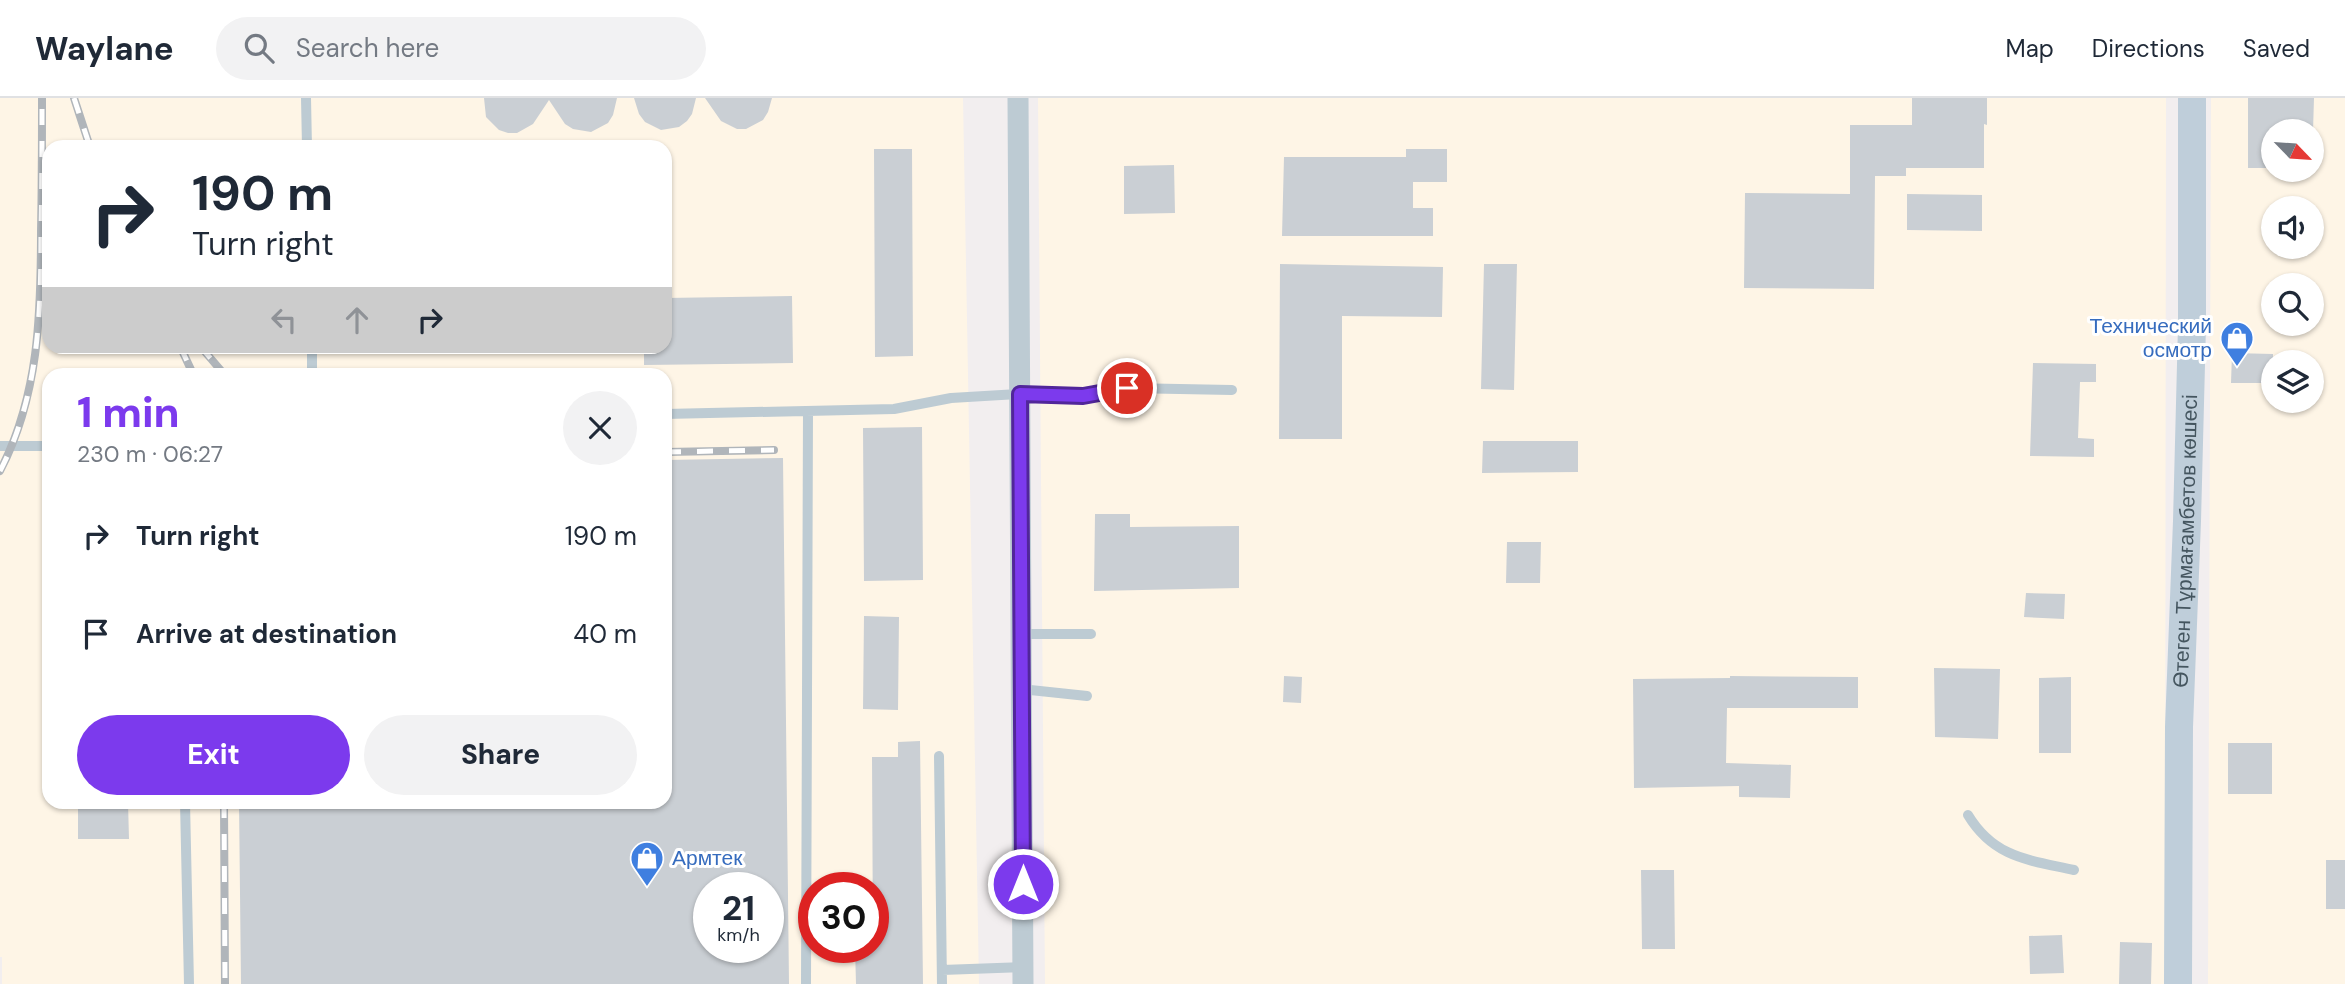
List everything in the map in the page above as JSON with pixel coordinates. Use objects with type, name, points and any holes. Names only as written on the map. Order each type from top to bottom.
[{"type":"street","points":[[1018,98],[1023,979]]},
{"type":"street","name":"Өтеген Тұрмағамбетов көшесі","points":[[2178,984],[2179,727],[2188,521],[2192,98]]},
{"type":"lane","points":[[306,98],[307,140]]},
{"type":"lane","points":[[672,414],[894,409],[951,398],[1020,394],[1083,396],[1127,388],[1232,390]]},
{"type":"lane","points":[[806,984],[808,411]]},
{"type":"lane","points":[[0,446],[42,446]]},
{"type":"lane","points":[[1021,634],[1091,634]]},
{"type":"lane","points":[[1021,690],[1087,696]]},
{"type":"lane","points":[[939,756],[942,984]]},
{"type":"lane","points":[[185,809],[189,984]]},
{"type":"lane","points":[[1968,815],[1991,844],[2030,860],[2074,870]]},
{"type":"lane","points":[[942,971],[1023,979]]},
{"type":"shaded area","points":[[0,98],[963,98],[979,984],[2,984]]},
{"type":"shaded area","points":[[1038,98],[2166,98],[2165,984],[1045,984]]},
{"type":"shaded area","points":[[2211,98],[2345,98],[2345,984],[2208,984]]},
{"type":"building","points":[[484,98],[617,98],[608,123],[591,132],[573,129],[565,124],[549,100],[533,124],[517,133],[508,133],[499,130],[486,117]]},
{"type":"building","points":[[634,98],[696,98],[692,114],[687,121],[679,127],[661,130],[645,122],[639,114]]},
{"type":"building","points":[[705,98],[772,98],[763,120],[746,129],[737,129],[721,121]]},
{"type":"building","points":[[1912,98],[1987,98],[1984,168],[1906,168],[1906,176],[1875,176],[1874,289],[1744,288],[1745,193],[1850,194],[1850,125],[1912,125]]},
{"type":"building","points":[[2248,98],[2314,98],[2313,119],[2261,119],[2261,168],[2248,168]]},
{"type":"building","points":[[874,149],[912,149],[913,356],[875,357]]},
{"type":"building","points":[[1406,149],[1447,149],[1447,182],[1413,182],[1413,208],[1433,208],[1433,236],[1282,236],[1284,157],[1406,157]]},
{"type":"building","points":[[1174,165],[1175,213],[1124,214],[1124,166]]},
{"type":"building","points":[[1907,194],[1982,195],[1982,231],[1907,230]]},
{"type":"building","points":[[1280,264],[1443,267],[1442,317],[1342,316],[1342,439],[1279,439]]},
{"type":"building","points":[[1484,264],[1517,264],[1514,390],[1481,389]]},
{"type":"building","points":[[792,296],[793,363],[644,365],[644,354],[672,354],[672,298]]},
{"type":"building","points":[[2232,353],[2261,354],[2261,383],[2231,383]]},
{"type":"building","points":[[2033,363],[2096,364],[2096,382],[2080,382],[2078,438],[2094,439],[2094,457],[2030,456]]},
{"type":"building","points":[[922,427],[923,580],[864,581],[863,428]]},
{"type":"building","points":[[1483,441],[1578,441],[1578,472],[1482,473]]},
{"type":"building","points":[[783,458],[789,984],[241,984],[239,809],[672,809],[672,460]]},
{"type":"building","points":[[1095,514],[1130,514],[1130,527],[1239,526],[1239,588],[1094,591]]},
{"type":"building","points":[[1507,542],[1541,542],[1540,583],[1506,583]]},
{"type":"building","points":[[2026,593],[2065,594],[2064,619],[2024,617]]},
{"type":"building","points":[[864,616],[899,617],[898,710],[863,709]]},
{"type":"building","points":[[1934,668],[2000,669],[1998,739],[1935,737]]},
{"type":"building","points":[[1284,676],[1302,677],[1301,703],[1283,702]]},
{"type":"building","points":[[1730,676],[1858,677],[1858,708],[1727,708],[1726,763],[1791,765],[1790,798],[1739,797],[1739,786],[1634,788],[1633,679]]},
{"type":"building","points":[[2071,677],[2071,753],[2039,753],[2039,678]]},
{"type":"building","points":[[920,741],[923,984],[856,984],[855,963],[889,963],[889,872],[873,872],[872,757],[898,757],[898,742]]},
{"type":"building","points":[[2228,743],[2272,743],[2272,794],[2228,794]]},
{"type":"building","points":[[78,809],[128,809],[129,839],[78,839]]},
{"type":"building","points":[[2326,860],[2345,860],[2345,909],[2326,909]]},
{"type":"building","points":[[1641,870],[1674,870],[1675,949],[1642,949]]},
{"type":"building","points":[[2062,935],[2064,973],[2030,974],[2029,936]]},
{"type":"building","points":[[2120,942],[2152,943],[2151,984],[2119,984]]},
{"type":"railway","points":[[0,471],[23,414],[35,354],[40,293],[42,98]]},
{"type":"railway","points":[[74,98],[88,140]]},
{"type":"railway","points":[[184,354],[190,368]]},
{"type":"railway","points":[[207,354],[219,368]]},
{"type":"railway","points":[[672,452],[774,450]]},
{"type":"railway","points":[[224,809],[225,984]]},
{"type":"place","name":"Технический осмотр","points":[[2237,368]]},
{"type":"place","name":"Армтек","points":[[647,888]]},
{"type":"route","points":[[1023,884],[1020,394],[1083,396],[1127,388]]}]
